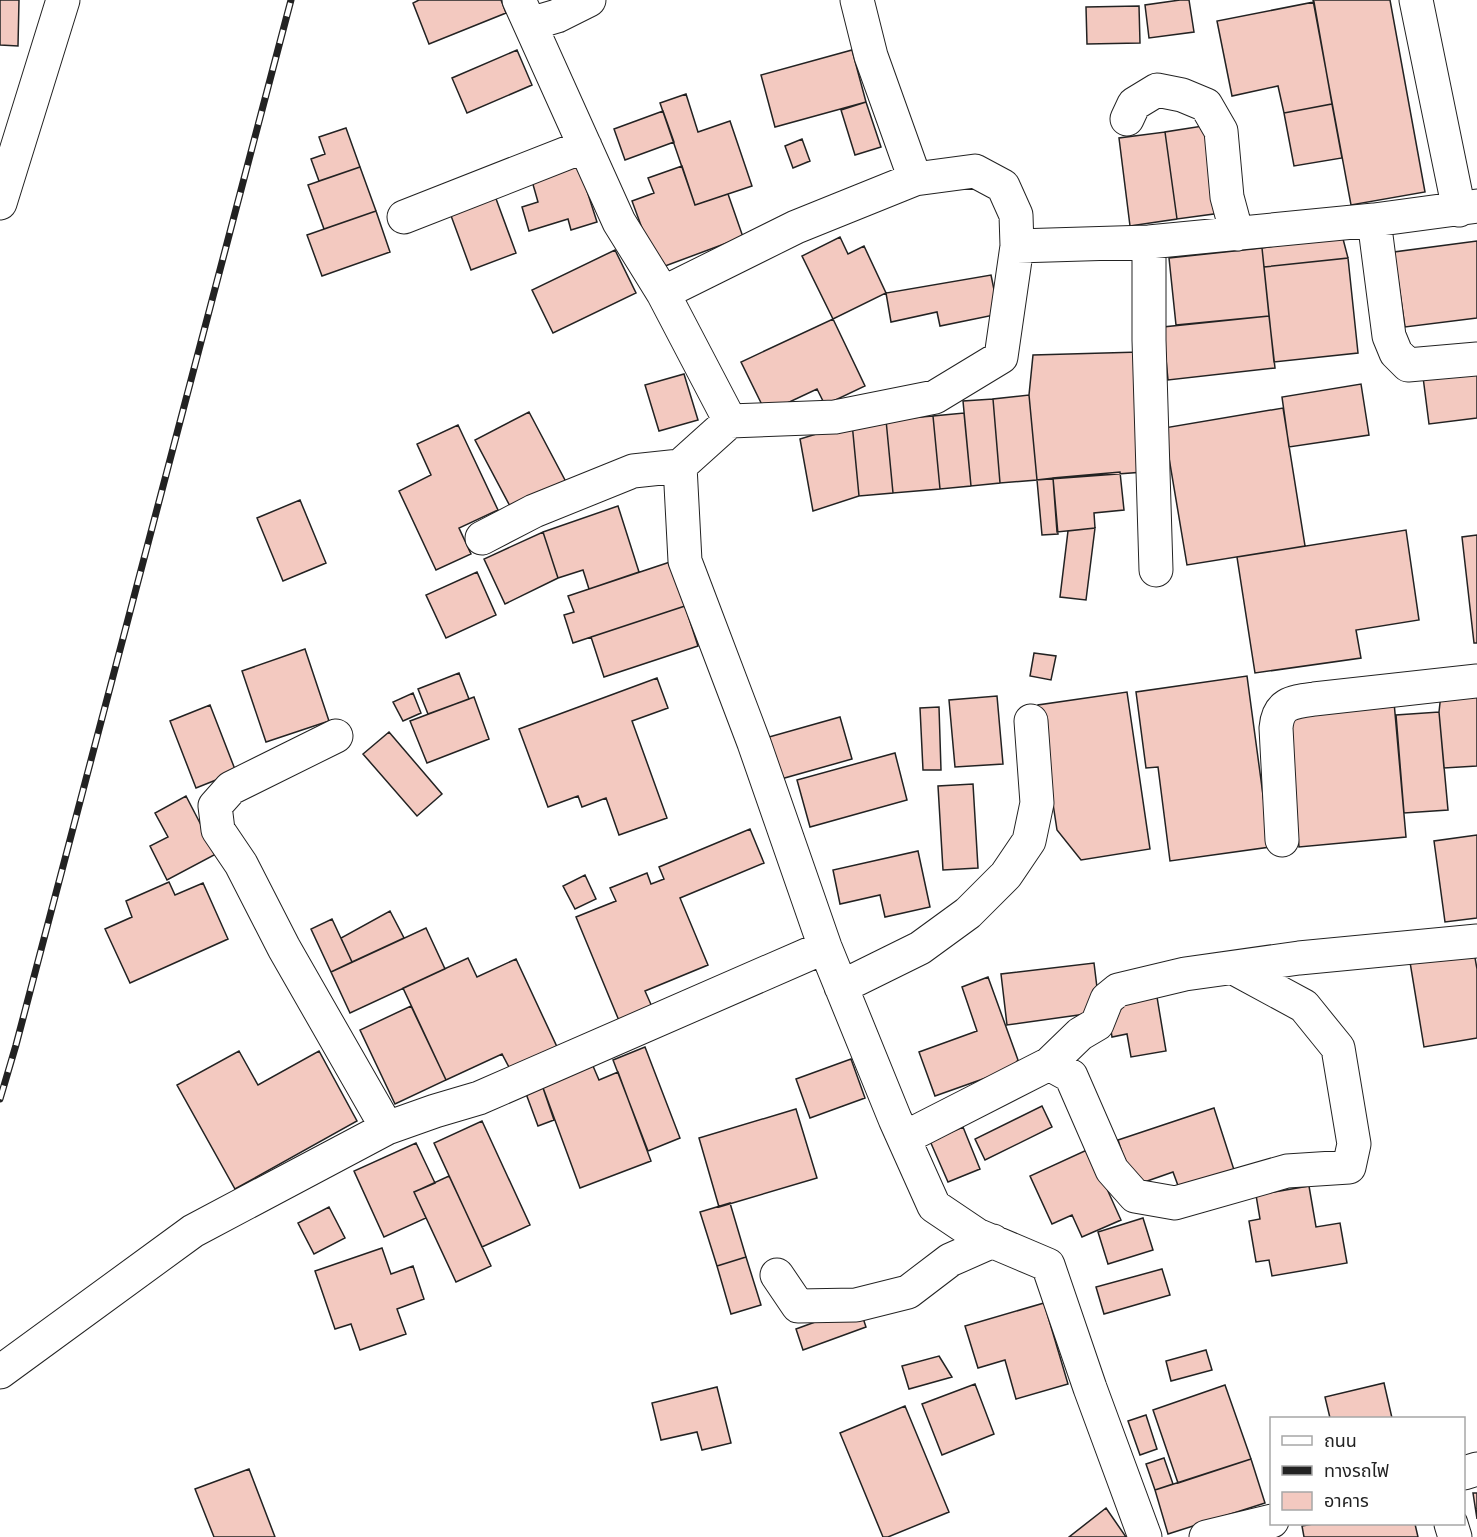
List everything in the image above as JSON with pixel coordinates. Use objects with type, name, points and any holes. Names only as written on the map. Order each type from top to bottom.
[{"type":"street","points":[[0,203],[63,0]]},
{"type":"street","points":[[524,12],[557,16],[589,0]]},
{"type":"street","points":[[857,0],[871,56],[915,179]]},
{"type":"street","points":[[1017,246],[1149,242],[1374,220],[1468,208],[1416,0]]},
{"type":"street","points":[[524,12],[620,222],[663,293],[730,421]]},
{"type":"street","points":[[1127,119],[1134,104],[1157,90],[1182,94],[1206,105],[1221,131],[1227,197],[1237,234]]},
{"type":"street","points":[[404,217],[585,147]]},
{"type":"street","points":[[483,538],[534,511],[633,471],[680,466],[730,421],[835,417],[935,397],[1001,357],[1017,246],[1016,214],[1003,186],[975,171],[915,179],[796,227],[663,293]]},
{"type":"street","points":[[1374,220],[1389,336],[1396,353],[1408,365],[1477,359]]},
{"type":"street","points":[[1149,242],[1149,340],[1156,570]]},
{"type":"street","points":[[680,466],[685,561],[754,743],[825,947],[904,1138],[934,1206],[977,1234],[1047,1265],[1144,1537]]},
{"type":"street","points":[[1282,840],[1276,729],[1277,717],[1284,707],[1298,701],[1477,681]]},
{"type":"street","points":[[841,987],[920,948],[968,914],[1006,874],[1029,841],[1036,803],[1031,721]]},
{"type":"street","points":[[336,736],[231,788],[215,806],[218,830],[241,864],[284,948],[387,1128]]},
{"type":"street","points":[[904,1138],[1049,1064],[1080,1034],[1097,1024],[1107,999],[1118,990],[1185,974],[1299,958],[1477,941]]},
{"type":"street","points":[[0,1372],[193,1231],[387,1128],[478,1098],[825,947]]},
{"type":"street","points":[[1049,1064],[1071,1076],[1112,1170],[1135,1196],[1175,1203],[1287,1171],[1349,1167],[1354,1144],[1338,1048],[1304,1006],[1234,968]]},
{"type":"street","points":[[777,1275],[798,1306],[856,1305],[908,1292],[950,1260],[993,1241]]},
{"type":"street","points":[[1206,1537],[1270,1521]]},
{"type":"building","points":[[0,0],[19,0],[18,46],[0,45]]},
{"type":"building","points":[[419,0],[501,0],[506,13],[429,44],[413,3]]},
{"type":"building","points":[[1189,0],[1194,32],[1149,38],[1145,5]]},
{"type":"building","points":[[1313,0],[1390,0],[1425,192],[1351,205]]},
{"type":"building","points":[[1314,2],[1332,104],[1284,113],[1278,86],[1232,96],[1217,21]]},
{"type":"building","points":[[1139,6],[1140,43],[1087,44],[1086,7]]},
{"type":"building","points":[[517,50],[532,85],[467,113],[452,78]]},
{"type":"building","points":[[852,50],[866,102],[775,127],[761,75]]},
{"type":"building","points":[[686,94],[698,132],[730,121],[752,186],[695,205],[660,103]]},
{"type":"building","points":[[866,102],[881,147],[855,155],[841,110]]},
{"type":"building","points":[[1332,104],[1342,158],[1294,166],[1284,113]]},
{"type":"building","points":[[663,111],[674,142],[625,160],[614,129]]},
{"type":"building","points":[[1209,125],[1221,213],[1177,219],[1165,132]]},
{"type":"building","points":[[346,128],[360,167],[319,181],[311,159],[325,154],[319,137]]},
{"type":"building","points":[[1165,132],[1177,219],[1130,226],[1119,138]]},
{"type":"building","points":[[802,139],[810,161],[793,168],[785,146]]},
{"type":"building","points":[[579,166],[597,222],[571,230],[568,219],[529,231],[522,207],[538,202],[532,181]]},
{"type":"building","points":[[682,166],[695,205],[728,194],[743,237],[657,269],[632,201],[654,193],[648,178]]},
{"type":"building","points":[[360,167],[376,211],[324,229],[308,185]]},
{"type":"building","points":[[495,196],[516,253],[471,270],[450,213]]},
{"type":"building","points":[[376,211],[390,252],[322,276],[307,235]]},
{"type":"building","points":[[1342,235],[1348,258],[1264,267],[1262,248]]},
{"type":"building","points":[[840,237],[848,254],[864,246],[886,293],[833,319],[802,256]]},
{"type":"building","points":[[1477,241],[1477,318],[1405,327],[1394,252]]},
{"type":"building","points":[[1262,248],[1269,316],[1176,325],[1169,258]]},
{"type":"building","points":[[615,250],[636,293],[553,333],[532,290]]},
{"type":"building","points":[[1348,258],[1358,353],[1274,362],[1264,267]]},
{"type":"building","points":[[991,275],[999,314],[940,326],[937,312],[891,322],[886,293]]},
{"type":"building","points":[[1269,316],[1275,368],[1168,380],[1163,327]]},
{"type":"building","points":[[833,319],[865,386],[825,405],[817,389],[766,413],[741,362]]},
{"type":"building","points":[[1140,352],[1144,472],[1037,480],[1029,395],[1033,355]]},
{"type":"building","points":[[1477,370],[1477,418],[1429,424],[1423,377]]},
{"type":"building","points":[[684,374],[698,420],[659,431],[645,385]]},
{"type":"building","points":[[1361,384],[1369,435],[1289,447],[1282,397]]},
{"type":"building","points":[[1029,395],[1037,480],[1000,483],[993,399]]},
{"type":"building","points":[[993,399],[1000,483],[971,486],[963,401]]},
{"type":"building","points":[[1283,408],[1305,546],[1187,565],[1164,428]]},
{"type":"building","points":[[529,412],[566,482],[512,510],[475,440]]},
{"type":"building","points":[[964,413],[971,486],[940,489],[933,416]]},
{"type":"building","points":[[933,416],[940,489],[893,493],[886,420]]},
{"type":"building","points":[[886,420],[893,493],[859,496],[852,423]]},
{"type":"building","points":[[852,423],[859,496],[813,511],[800,439]]},
{"type":"building","points":[[458,425],[498,510],[459,528],[471,554],[436,570],[399,491],[431,475],[417,444]]},
{"type":"building","points":[[1120,472],[1124,510],[1094,513],[1095,528],[1057,532],[1053,478]]},
{"type":"building","points":[[1053,478],[1058,534],[1042,535],[1037,480]]},
{"type":"building","points":[[300,500],[326,563],[283,581],[257,518]]},
{"type":"building","points":[[618,506],[639,572],[589,589],[583,570],[558,578],[543,532]]},
{"type":"building","points":[[1095,528],[1086,600],[1060,597],[1068,531]]},
{"type":"building","points":[[1406,530],[1419,620],[1356,630],[1361,658],[1255,673],[1237,557]]},
{"type":"building","points":[[543,532],[558,578],[505,604],[484,559]]},
{"type":"building","points":[[1477,535],[1477,643],[1474,643],[1462,537]]},
{"type":"building","points":[[670,562],[685,606],[573,643],[564,615],[574,612],[568,596]]},
{"type":"building","points":[[477,572],[496,615],[446,638],[426,595]]},
{"type":"building","points":[[685,606],[698,646],[604,677],[591,637]]},
{"type":"building","points":[[305,649],[329,721],[266,742],[242,671]]},
{"type":"building","points":[[1034,653],[1056,656],[1051,680],[1030,676]]},
{"type":"building","points":[[459,673],[469,699],[428,714],[418,689]]},
{"type":"building","points":[[1247,676],[1270,847],[1170,861],[1158,767],[1146,768],[1136,692]]},
{"type":"building","points":[[657,678],[668,708],[632,721],[667,818],[619,835],[606,798],[582,807],[578,796],[548,807],[519,729]]},
{"type":"building","points":[[1127,692],[1150,849],[1081,860],[1057,830],[1038,705]]},
{"type":"building","points":[[1477,692],[1477,766],[1444,768],[1439,712],[1441,694]]},
{"type":"building","points":[[413,693],[421,713],[403,721],[393,702]]},
{"type":"building","points":[[997,696],[1003,764],[955,767],[949,700]]},
{"type":"building","points":[[474,697],[489,739],[427,763],[410,721]]},
{"type":"building","points":[[1394,702],[1406,837],[1299,847],[1287,711]]},
{"type":"building","points":[[210,705],[236,772],[196,788],[170,721]]},
{"type":"building","points":[[939,707],[941,770],[923,770],[920,708]]},
{"type":"building","points":[[1439,712],[1448,810],[1404,813],[1396,715]]},
{"type":"building","points":[[840,717],[852,759],[781,779],[769,737]]},
{"type":"building","points":[[389,732],[442,794],[417,816],[363,754]]},
{"type":"building","points":[[895,753],[907,800],[810,827],[797,780]]},
{"type":"building","points":[[973,784],[978,868],[943,870],[938,786]]},
{"type":"building","points":[[186,796],[216,854],[167,880],[150,846],[168,837],[155,813]]},
{"type":"building","points":[[750,829],[764,863],[680,898],[708,965],[645,991],[653,1009],[620,1023],[576,917],[616,901],[610,888],[647,873],[651,884],[664,879],[659,867]]},
{"type":"building","points":[[1477,835],[1477,918],[1445,922],[1434,841]]},
{"type":"building","points":[[918,851],[930,907],[885,917],[880,895],[840,904],[833,870]]},
{"type":"building","points":[[585,875],[596,899],[575,909],[563,886]]},
{"type":"building","points":[[169,882],[175,895],[203,883],[228,939],[130,983],[105,929],[132,917],[126,901]]},
{"type":"building","points":[[390,911],[404,938],[352,962],[341,938]]},
{"type":"building","points":[[332,919],[352,962],[331,972],[311,929]]},
{"type":"building","points":[[426,928],[445,969],[350,1013],[331,972]]},
{"type":"building","points":[[1474,952],[1477,969],[1477,1038],[1424,1047],[1410,962]]},
{"type":"building","points":[[468,958],[477,977],[516,959],[558,1049],[511,1071],[502,1054],[446,1080],[403,988]]},
{"type":"building","points":[[1094,963],[1100,1012],[1007,1025],[1001,974]]},
{"type":"building","points":[[988,977],[1018,1060],[1011,1069],[935,1096],[919,1052],[977,1031],[962,987]]},
{"type":"building","points":[[1156,991],[1166,1051],[1131,1057],[1127,1034],[1112,1037],[1108,1011],[1121,1009],[1120,997]]},
{"type":"building","points":[[411,1006],[446,1080],[395,1104],[360,1030]]},
{"type":"building","points":[[645,1047],[680,1138],[648,1151],[613,1060]]},
{"type":"building","points":[[239,1051],[258,1085],[319,1051],[357,1121],[235,1189],[177,1085]]},
{"type":"building","points":[[851,1059],[865,1098],[810,1118],[796,1079]]},
{"type":"building","points":[[593,1066],[599,1080],[618,1072],[651,1161],[580,1188],[542,1085]]},
{"type":"building","points":[[542,1085],[554,1120],[538,1126],[525,1091]]},
{"type":"building","points":[[1042,1106],[1052,1127],[985,1160],[975,1139]]},
{"type":"building","points":[[1214,1108],[1235,1173],[1180,1191],[1173,1172],[1133,1186],[1118,1140]]},
{"type":"building","points":[[796,1109],[817,1178],[719,1207],[699,1138]]},
{"type":"building","points":[[482,1121],[530,1225],[482,1247],[434,1143]]},
{"type":"building","points":[[963,1127],[980,1169],[948,1182],[930,1141]]},
{"type":"building","points":[[416,1143],[435,1183],[414,1192],[426,1218],[384,1237],[354,1171]]},
{"type":"building","points":[[1089,1149],[1121,1220],[1082,1237],[1072,1215],[1052,1224],[1030,1176]]},
{"type":"building","points":[[449,1176],[491,1266],[456,1282],[414,1192]]},
{"type":"building","points":[[1309,1186],[1316,1227],[1340,1223],[1347,1263],[1272,1276],[1269,1260],[1256,1262],[1249,1221],[1260,1219],[1256,1195]]},
{"type":"building","points":[[730,1203],[746,1257],[717,1266],[700,1212]]},
{"type":"building","points":[[329,1207],[345,1238],[314,1254],[298,1223]]},
{"type":"building","points":[[1143,1218],[1153,1250],[1108,1264],[1098,1232]]},
{"type":"building","points":[[382,1248],[391,1274],[413,1266],[424,1299],[397,1309],[406,1334],[360,1350],[351,1324],[335,1329],[315,1271]]},
{"type":"building","points":[[746,1257],[761,1305],[731,1314],[717,1266]]},
{"type":"building","points":[[1162,1269],[1170,1295],[1104,1314],[1096,1287]]},
{"type":"building","points":[[1044,1303],[1068,1384],[1016,1399],[1005,1360],[978,1368],[965,1326]]},
{"type":"building","points":[[859,1306],[866,1327],[803,1350],[796,1329]]},
{"type":"building","points":[[1206,1350],[1212,1370],[1171,1381],[1166,1361]]},
{"type":"building","points":[[939,1356],[952,1377],[909,1389],[902,1366]]},
{"type":"building","points":[[1384,1383],[1392,1417],[1330,1417],[1325,1397]]},
{"type":"building","points":[[975,1384],[994,1434],[942,1455],[922,1404]]},
{"type":"building","points":[[1225,1385],[1251,1459],[1178,1483],[1153,1410]]},
{"type":"building","points":[[717,1387],[731,1443],[702,1450],[697,1432],[661,1440],[652,1403]]},
{"type":"building","points":[[905,1406],[949,1512],[883,1537],[840,1433]]},
{"type":"building","points":[[1146,1415],[1157,1449],[1140,1455],[1128,1421]]},
{"type":"building","points":[[1164,1458],[1173,1484],[1155,1490],[1146,1464]]},
{"type":"building","points":[[1251,1459],[1265,1503],[1168,1534],[1155,1490]]},
{"type":"building","points":[[249,1469],[275,1537],[214,1537],[195,1489]]},
{"type":"building","points":[[1473,1493],[1477,1493],[1477,1519]]},
{"type":"building","points":[[1106,1508],[1126,1537],[1069,1537]]},
{"type":"building","points":[[1415,1525],[1418,1537],[1304,1537],[1302,1526]]},
{"type":"railway","points":[[0,1099],[291,0]]}]
